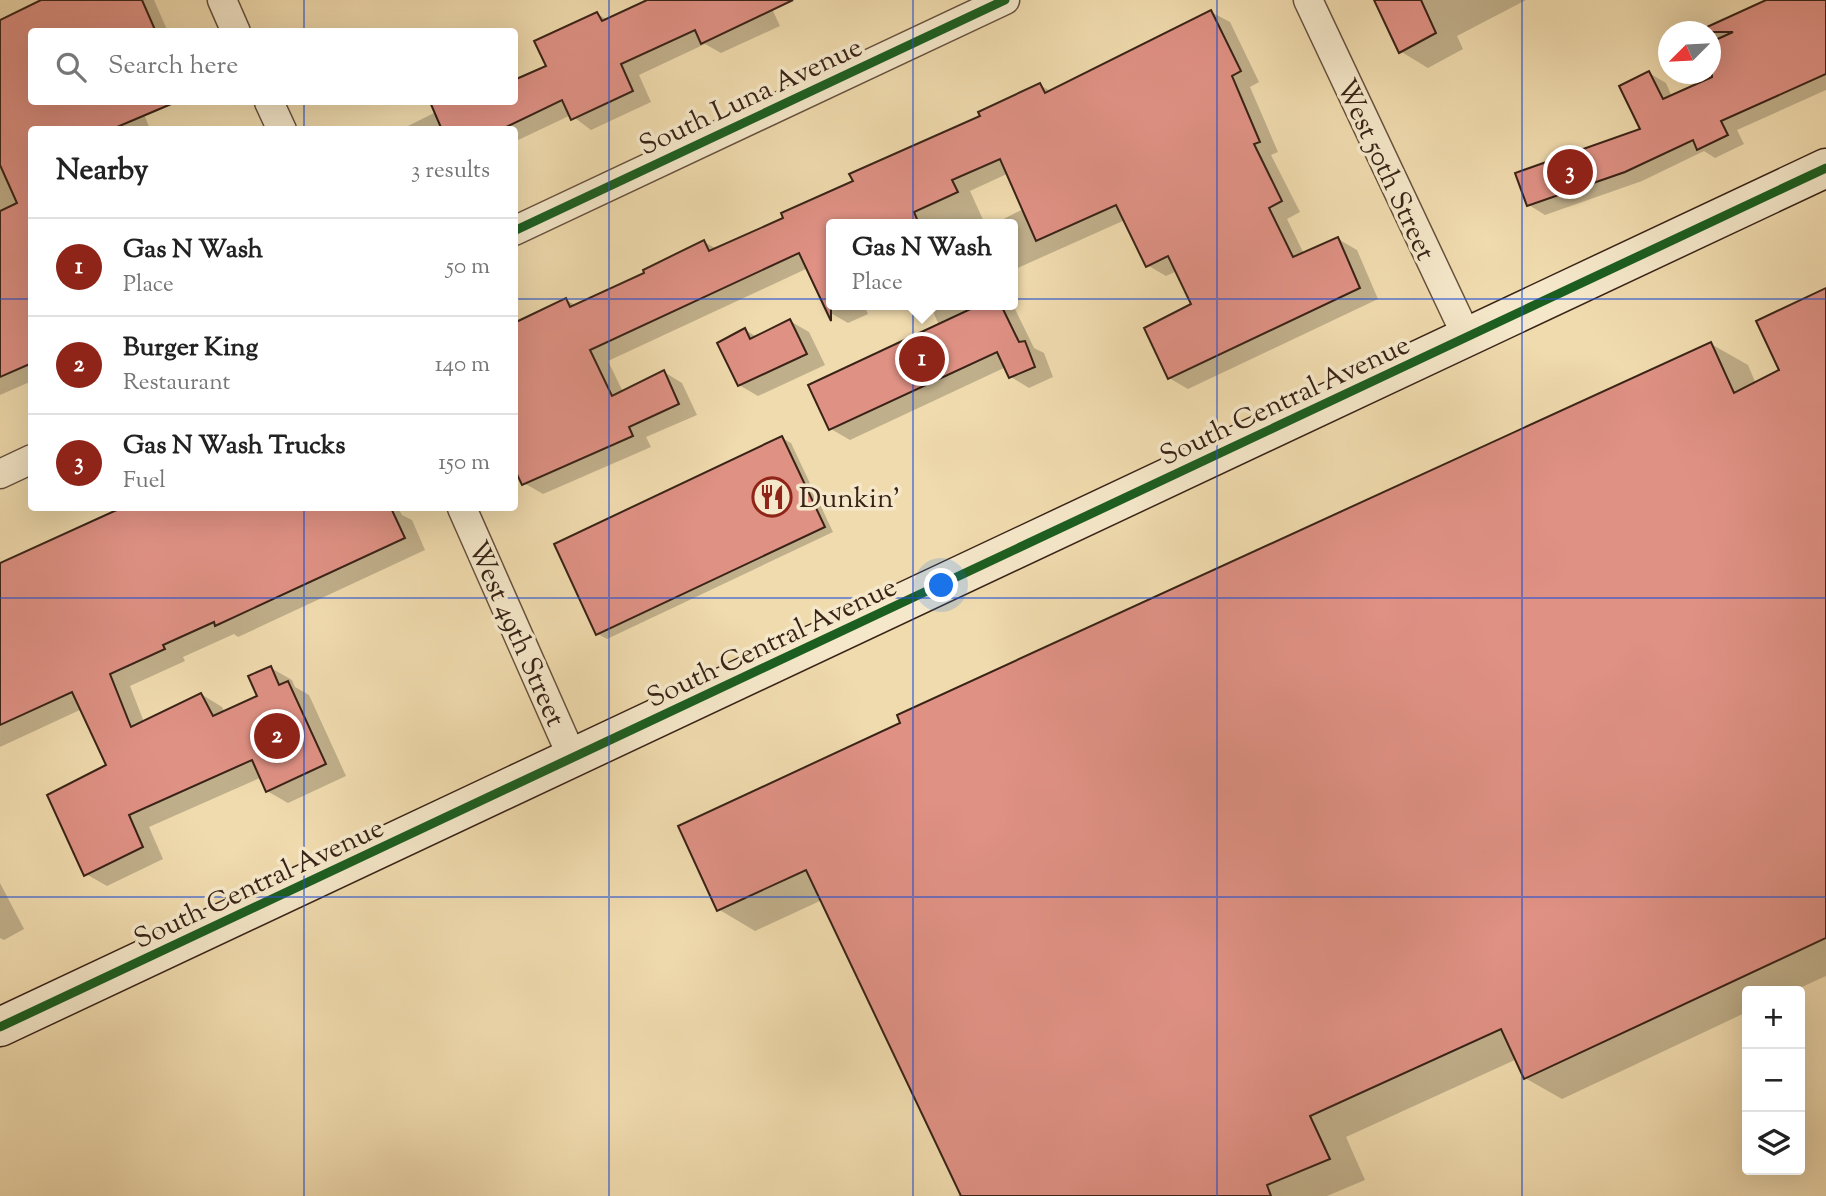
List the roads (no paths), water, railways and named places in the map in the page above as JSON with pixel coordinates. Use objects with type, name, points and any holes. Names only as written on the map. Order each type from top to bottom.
[{"type":"main road","name":"South Central Avenue","points":[[0,1027],[1826,168]]},
{"type":"street","points":[[222,0],[234,28]]},
{"type":"street","name":"South Luna Avenue","points":[[518,229],[1005,0]]},
{"type":"street","name":"West 50th Street","points":[[1308,0],[1467,337]]},
{"type":"street","points":[[270,105],[280,126]]},
{"type":"street","points":[[0,474],[28,461]]},
{"type":"street","name":"West 49th Street","points":[[463,511],[573,759]]},
{"type":"place","name":"Gas N Wash Trucks","points":[[1570,172]]},
{"type":"place","name":"Gas N Wash","points":[[922,359]]},
{"type":"place","name":"Dunkin'","points":[[772,497]]},
{"type":"place","name":"Burger King","points":[[277,736]]}]
